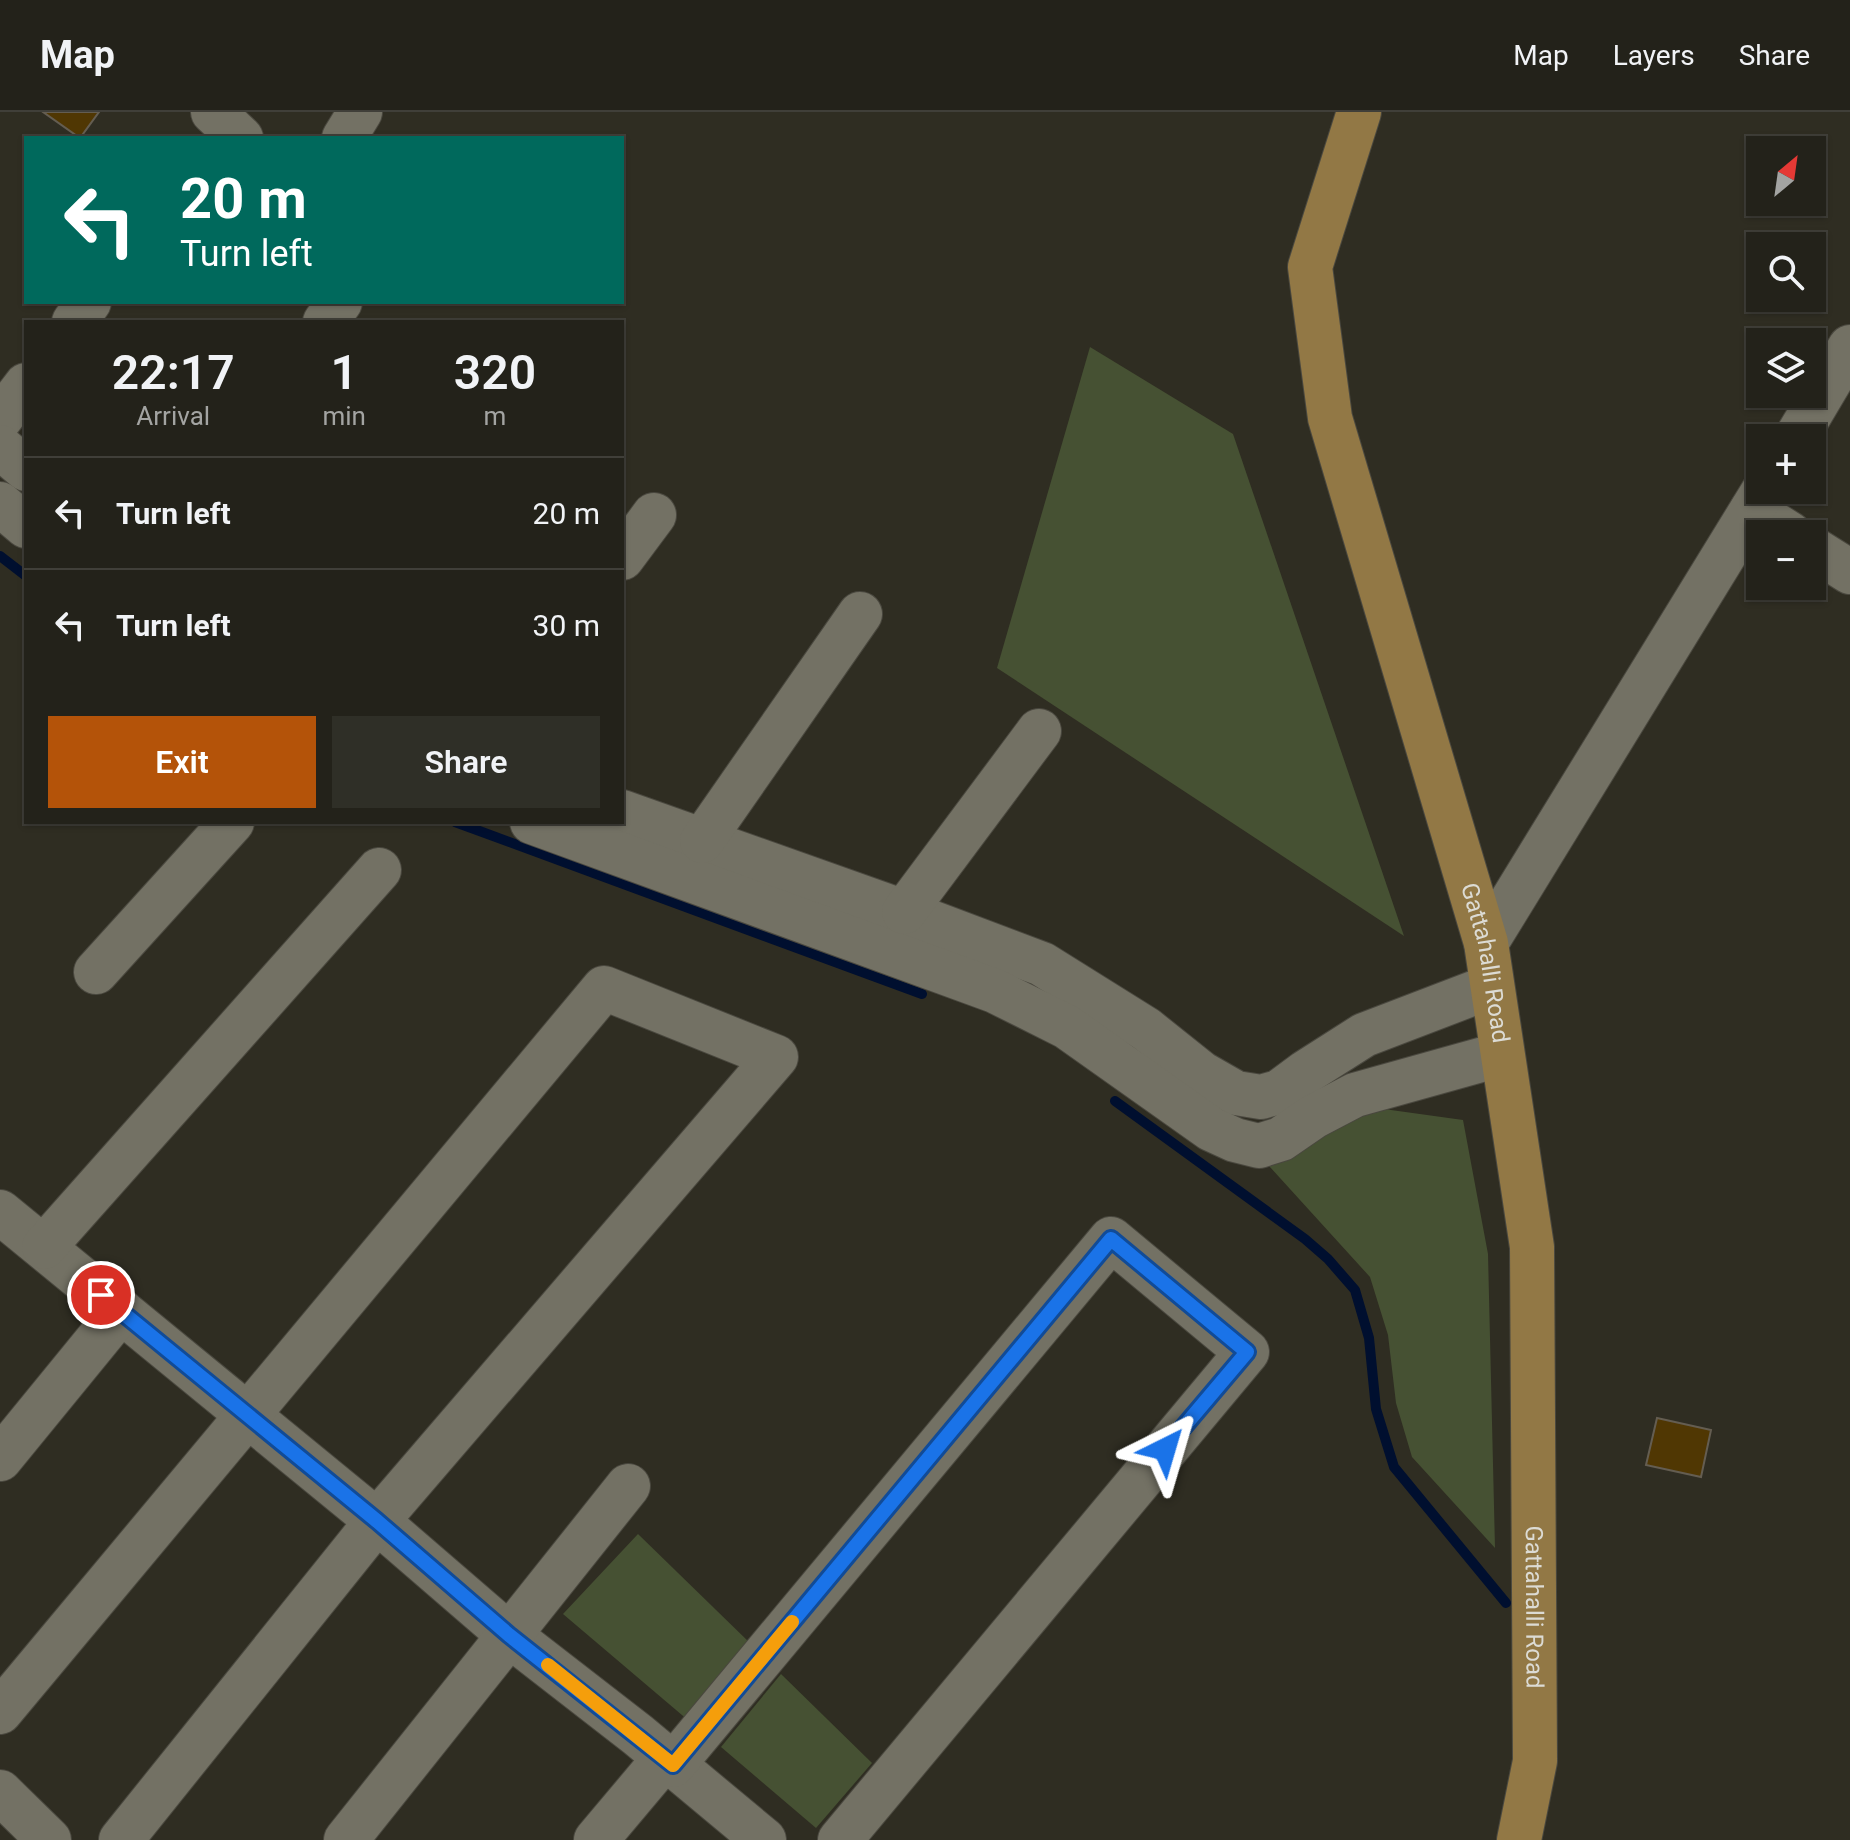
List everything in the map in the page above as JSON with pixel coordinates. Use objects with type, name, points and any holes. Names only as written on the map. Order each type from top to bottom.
[{"type":"main road","name":"Gattahalli Road","points":[[1359,112],[1310,267],[1330,418],[1486,943],[1532,1247],[1535,1761],[1519,1840]]},
{"type":"street","points":[[345,136],[360,112]]},
{"type":"street","points":[[1804,424],[1850,347]]},
{"type":"street","points":[[0,419],[24,388]]},
{"type":"street","points":[[0,447],[24,467]]},
{"type":"street","points":[[0,504],[24,524]]},
{"type":"street","points":[[1486,943],[1756,504]]},
{"type":"street","points":[[1762,504],[1777,520]]},
{"type":"street","points":[[624,555],[654,515]]},
{"type":"street","points":[[1826,557],[1850,572]]},
{"type":"street","points":[[702,841],[860,614]]},
{"type":"street","points":[[904,912],[1039,731]]},
{"type":"street","points":[[624,813],[1042,964],[1146,1029],[1201,1073],[1236,1093],[1261,1097],[1279,1092],[1364,1035],[1492,986]]},
{"type":"street","points":[[96,972],[230,824]]},
{"type":"street","points":[[537,824],[995,991],[1067,1027],[1211,1129],[1259,1146],[1281,1139],[1313,1117],[1355,1095],[1502,1054]]},
{"type":"street","points":[[44,1247],[379,870]]},
{"type":"street","points":[[0,1712],[604,988],[776,1057],[377,1521],[121,1840]]},
{"type":"street","points":[[0,1212],[377,1521],[509,1635],[764,1840]]},
{"type":"street","points":[[596,1840],[669,1761],[1111,1239],[1247,1352],[840,1840]]},
{"type":"street","points":[[0,1459],[121,1311]]},
{"type":"street","points":[[346,1840],[628,1486]]},
{"type":"street","points":[[0,1792],[49,1840]]},
{"type":"green space","points":[[1090,347],[1233,434],[1404,936],[997,668]]},
{"type":"green space","points":[[1355,1105],[1463,1120],[1488,1254],[1495,1548],[1412,1457],[1396,1403],[1388,1335],[1370,1277],[1269,1166]]},
{"type":"green space","points":[[638,1534],[752,1645],[689,1721],[563,1614]]},
{"type":"green space","points":[[781,1674],[872,1763],[816,1828],[721,1747]]},
{"type":"building","points":[[43,112],[99,112],[81,136]]},
{"type":"building","points":[[1657,1418],[1711,1430],[1701,1477],[1646,1465]]},
{"type":"waterway","points":[[0,556],[24,574]]},
{"type":"waterway","points":[[460,824],[922,994]]},
{"type":"waterway","points":[[1115,1101],[1305,1239],[1328,1259],[1355,1290],[1369,1338],[1376,1409],[1394,1467],[1506,1603]]},
{"type":"slow traffic","points":[[548,1665],[673,1765],[792,1622]]},
{"type":"route","points":[[101,1295],[377,1521],[509,1635],[673,1765],[1111,1239],[1247,1352],[1165,1449]]}]
